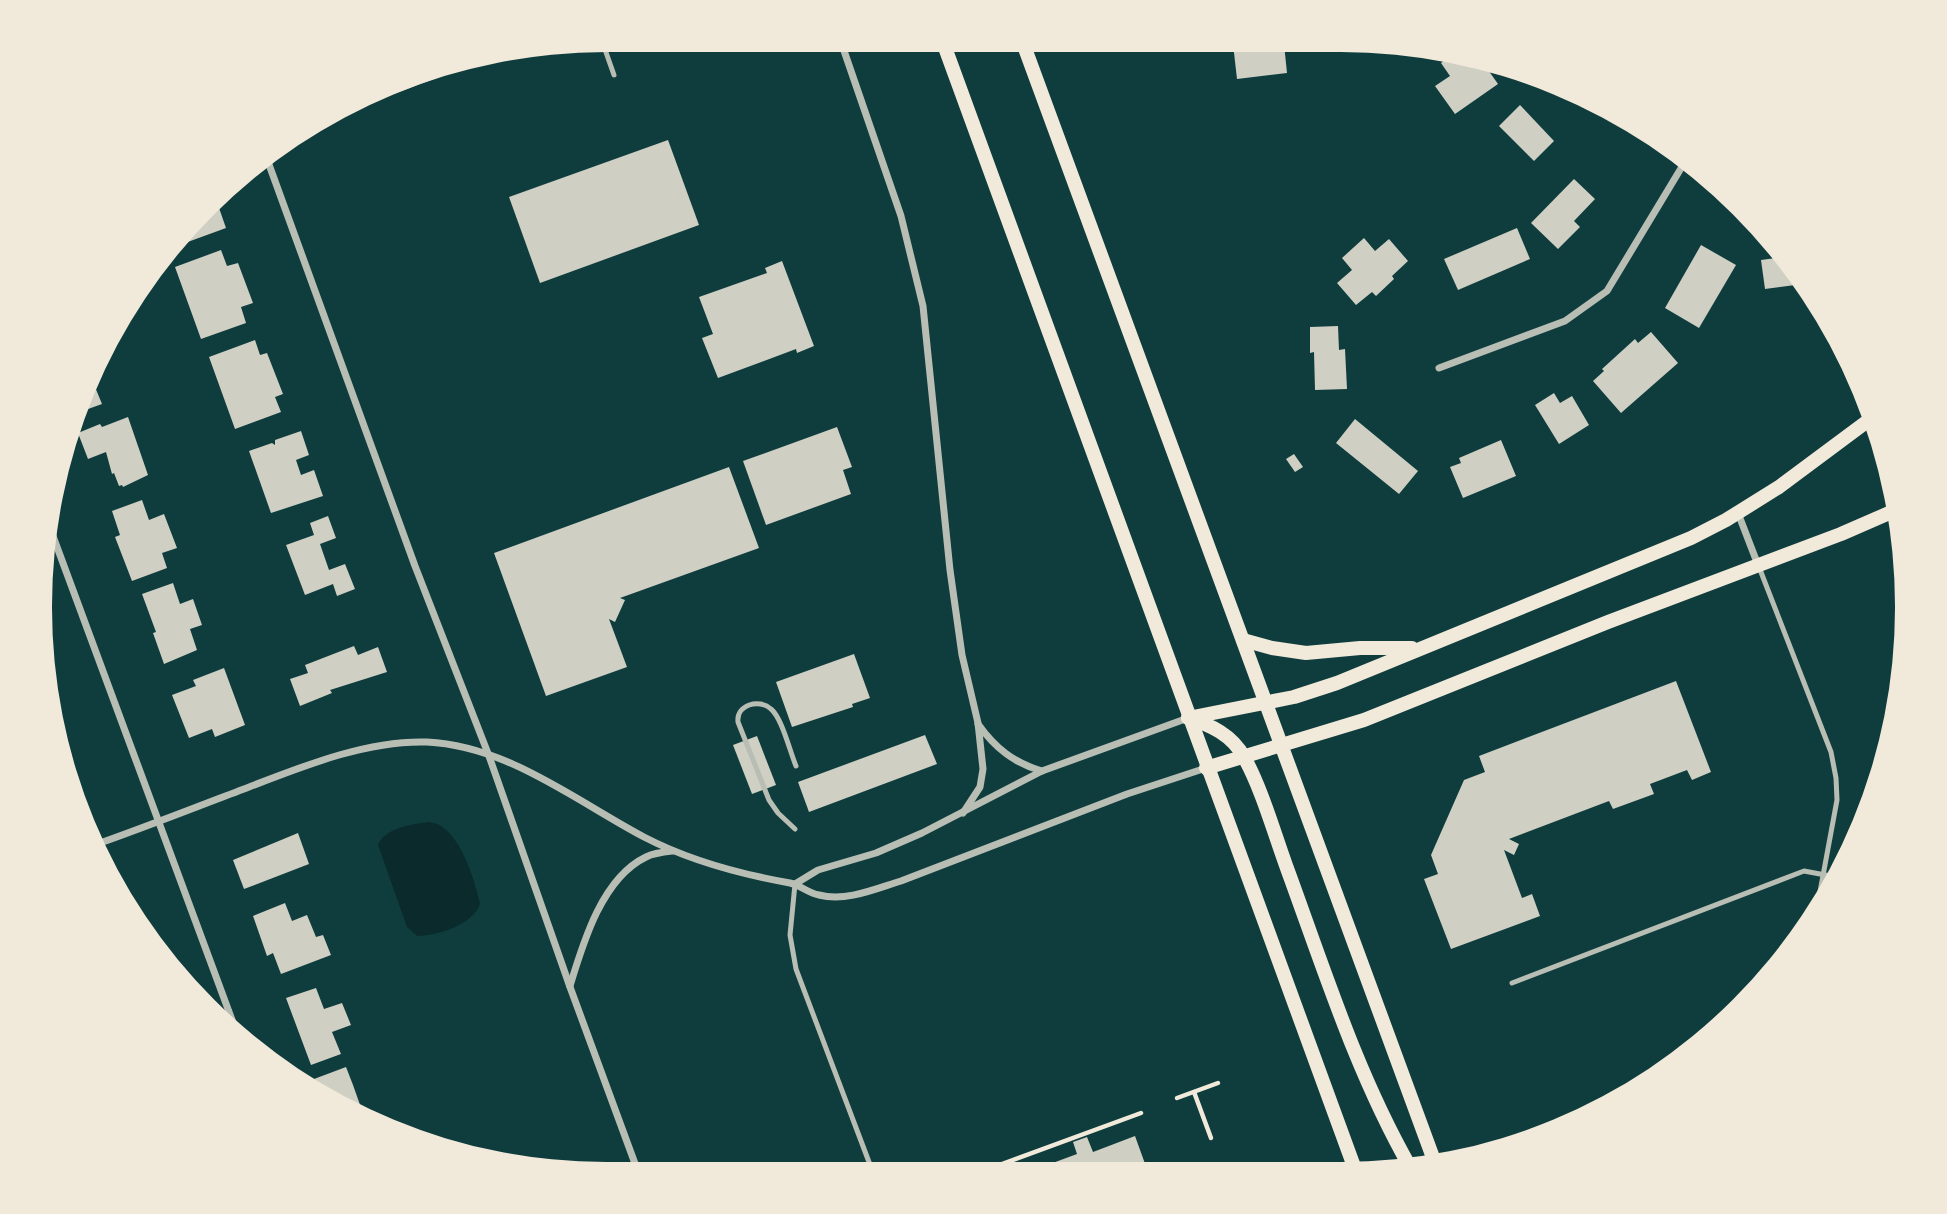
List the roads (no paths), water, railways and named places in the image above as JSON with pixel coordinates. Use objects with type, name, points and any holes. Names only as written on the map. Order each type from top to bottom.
[{"type":"main road","points":[[947,53],[1206,768],[1352,1161]]},
{"type":"main road","points":[[1027,53],[1432,1154]]},
{"type":"main road","points":[[1188,718],[1266,703],[1337,683],[1639,561],[1738,513],[1808,467],[1863,424]]},
{"type":"main road","points":[[1206,768],[1364,720],[1887,514]]},
{"type":"main road","points":[[1243,640],[1306,653],[1360,648],[1421,648]]},
{"type":"main road","points":[[1188,718],[1219,731],[1235,744],[1244,757],[1353,1048],[1371,1092],[1405,1158]]},
{"type":"street","points":[[845,53],[891,183],[916,272],[932,382],[953,595],[962,655],[978,723],[983,776],[980,787],[963,813]]},
{"type":"street","points":[[270,166],[415,566],[489,755],[570,987],[635,1161]]},
{"type":"street","points":[[1439,368],[1565,321],[1607,291],[1683,171]]},
{"type":"street","points":[[1738,513],[1758,565]]},
{"type":"street","points":[[56,545],[229,1013]]},
{"type":"street","points":[[794,884],[818,870],[858,859],[899,843],[1042,771],[1188,718]]},
{"type":"street","points":[[978,723],[1005,754],[1042,771]]},
{"type":"street","points":[[105,842],[324,758],[403,743],[446,744],[489,755],[533,774],[645,838],[673,851],[728,870],[794,884],[814,894],[827,897],[848,896],[870,891],[1127,794],[1206,768]]},
{"type":"street","points":[[570,987],[588,930],[617,883],[641,860],[673,851]]},
{"type":"lane","points":[[606,53],[614,75]]},
{"type":"lane","points":[[1758,565],[1831,752],[1837,800],[1822,881]]},
{"type":"lane","points":[[796,766],[773,711],[765,705],[756,704],[741,709],[738,722],[769,800],[796,829]]},
{"type":"lane","points":[[1512,983],[1804,871],[1823,873]]},
{"type":"lane","points":[[794,884],[790,935],[796,969],[869,1161]]},
{"type":"water","points":[[429,822],[440,825],[457,843],[474,881],[480,904],[470,918],[453,928],[417,936],[407,927],[378,845],[381,839],[393,831]]}]
